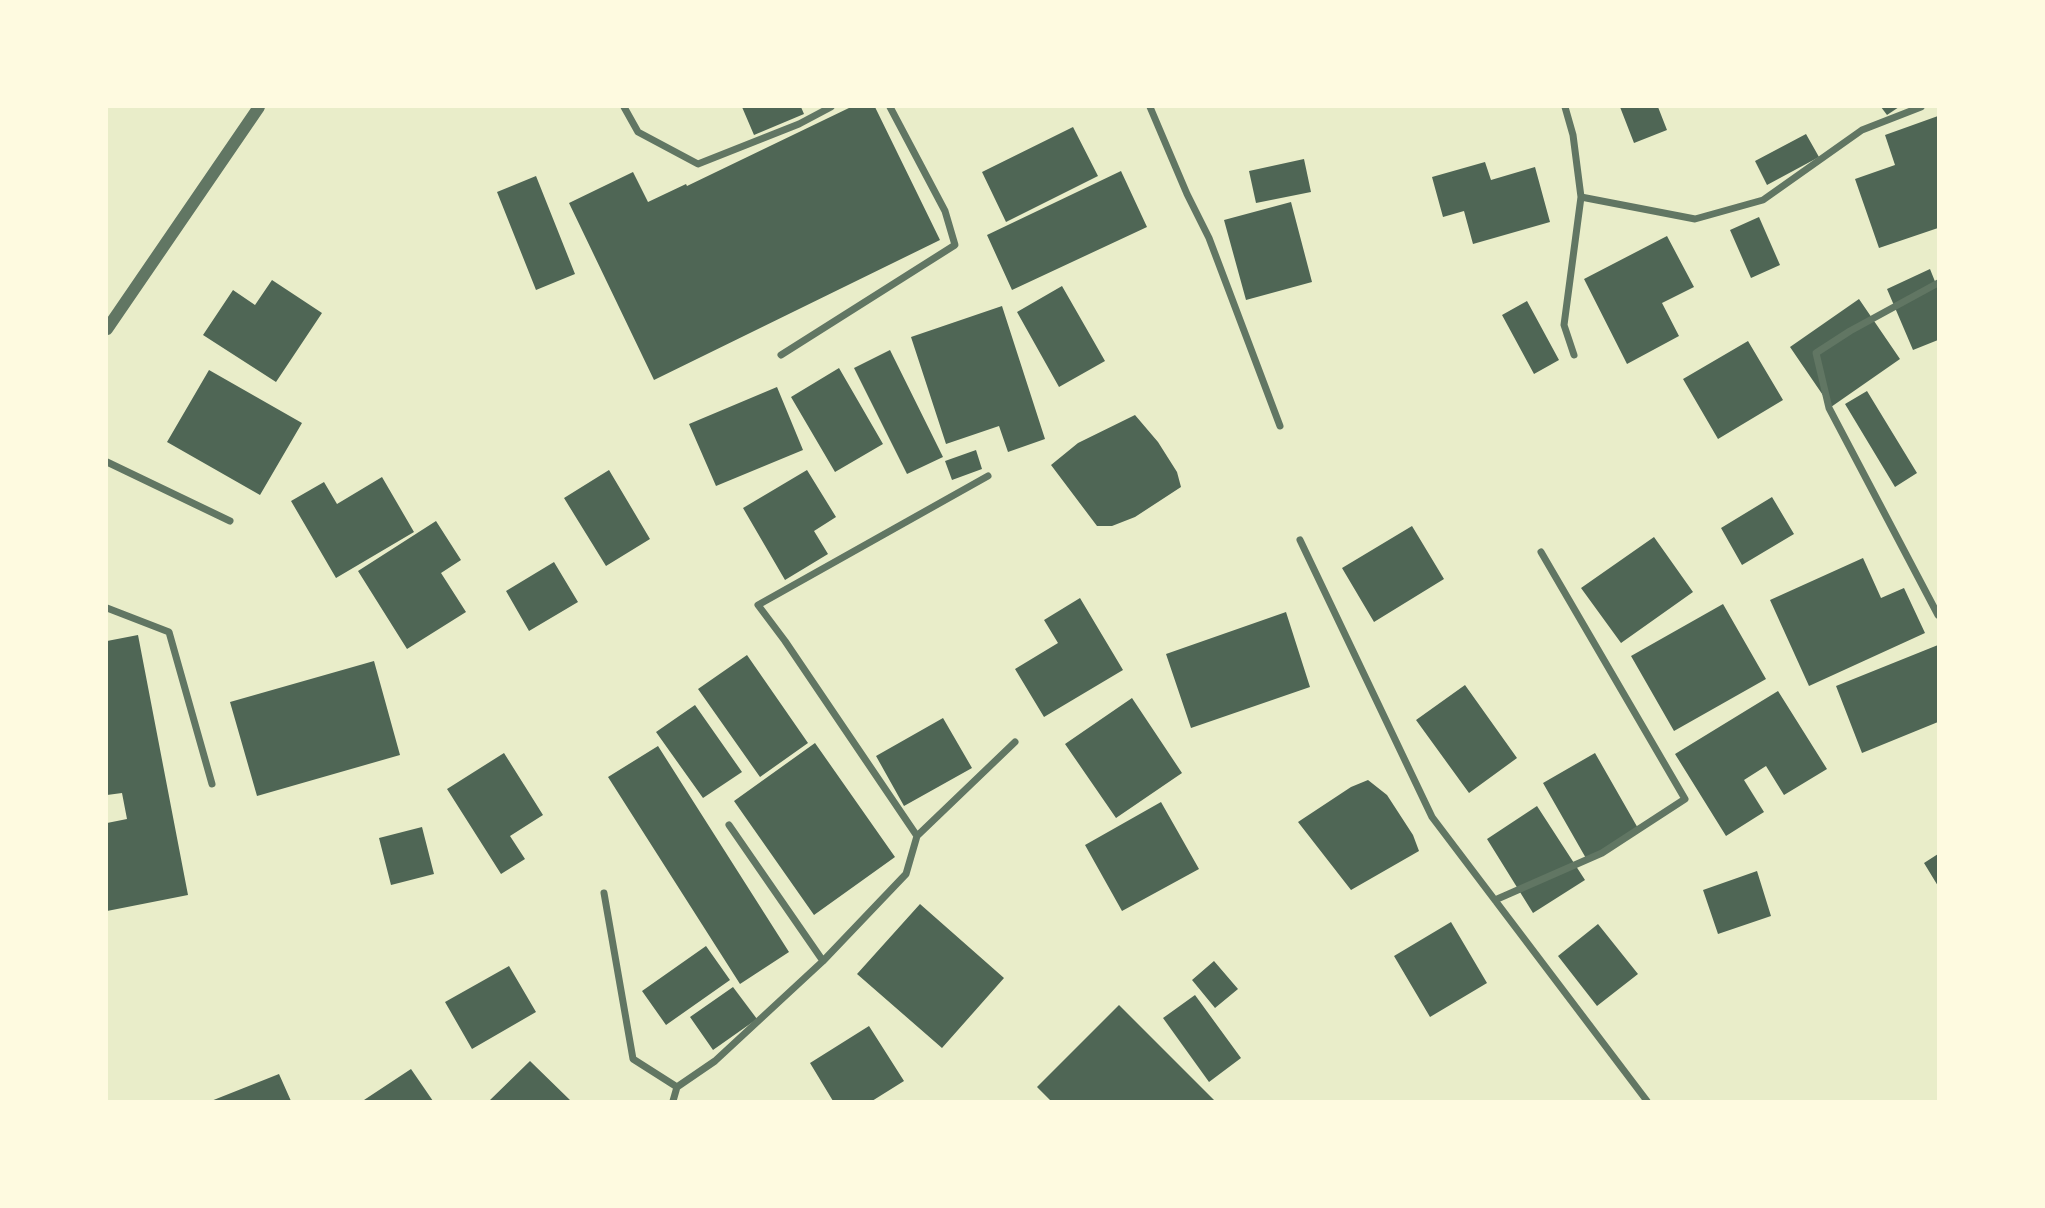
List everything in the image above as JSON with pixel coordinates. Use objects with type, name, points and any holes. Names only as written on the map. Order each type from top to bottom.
[{"type":"street","points":[[107,329],[259,107]]},
{"type":"street","points":[[624,107],[638,132],[698,164],[799,124],[831,107]]},
{"type":"street","points":[[780,355],[955,245],[945,211],[890,107]]},
{"type":"street","points":[[1150,107],[1209,238],[1280,426]]},
{"type":"street","points":[[1565,107],[1573,135],[1581,197],[1564,325],[1574,355]]},
{"type":"street","points":[[1581,197],[1695,219],[1763,200],[1861,130],[1921,107]]},
{"type":"street","points":[[1938,283],[1850,331],[1816,353],[1829,408],[1938,615]]},
{"type":"street","points":[[107,462],[230,521]]},
{"type":"street","points":[[917,836],[758,605],[988,476]]},
{"type":"street","points":[[1300,540],[1432,817],[1647,1101]]},
{"type":"street","points":[[1495,900],[1602,853],[1685,799],[1541,552]]},
{"type":"street","points":[[107,608],[169,632],[212,784]]},
{"type":"street","points":[[673,1101],[677,1087],[715,1061],[823,961],[906,874],[917,836],[1015,742]]},
{"type":"street","points":[[729,825],[823,961]]},
{"type":"street","points":[[604,893],[633,1059],[677,1087]]},
{"type":"building","points":[[742,107],[801,107],[804,114],[754,135]]},
{"type":"building","points":[[851,107],[875,107],[940,240],[654,380],[569,203],[633,172],[648,202]]},
{"type":"building","points":[[1620,107],[1658,107],[1667,130],[1634,143]]},
{"type":"building","points":[[1881,107],[1899,107],[1887,115]]},
{"type":"building","points":[[1938,116],[1938,228],[1879,248],[1855,179],[1895,165],[1885,135]]},
{"type":"building","points":[[1073,127],[1098,176],[1006,222],[982,172]]},
{"type":"building","points":[[1806,134],[1819,157],[1767,185],[1755,161]]},
{"type":"building","points":[[1304,159],[1311,192],[1256,203],[1249,171]]},
{"type":"building","points":[[1485,162],[1491,180],[1535,167],[1550,222],[1473,244],[1464,211],[1443,217],[1432,177]]},
{"type":"building","points":[[1121,171],[1147,227],[1012,290],[987,235]]},
{"type":"building","points":[[536,176],[575,274],[536,290],[497,192]]},
{"type":"building","points":[[1291,202],[1312,282],[1246,300],[1224,220]]},
{"type":"building","points":[[1759,217],[1780,265],[1751,278],[1730,230]]},
{"type":"building","points":[[1667,236],[1694,287],[1662,303],[1679,336],[1627,364],[1584,279]]},
{"type":"building","points":[[1930,269],[1938,289],[1938,340],[1913,350],[1887,289]]},
{"type":"building","points":[[272,280],[322,313],[276,382],[203,335],[233,290],[255,305]]},
{"type":"building","points":[[1062,286],[1105,361],[1059,387],[1017,312]]},
{"type":"building","points":[[1859,299],[1900,359],[1831,407],[1790,347]]},
{"type":"building","points":[[1527,301],[1559,360],[1534,374],[1502,315]]},
{"type":"building","points":[[1002,306],[1045,439],[1008,452],[999,426],[946,444],[911,337]]},
{"type":"building","points":[[1748,341],[1783,400],[1718,439],[1683,379]]},
{"type":"building","points":[[890,350],[943,457],[907,474],[854,368]]},
{"type":"building","points":[[839,368],[883,444],[835,472],[791,397]]},
{"type":"building","points":[[209,370],[302,423],[260,495],[167,442]]},
{"type":"building","points":[[777,387],[803,450],[716,486],[689,424]]},
{"type":"building","points":[[1867,391],[1917,473],[1895,487],[1845,404]]},
{"type":"building","points":[[1135,415],[1158,442],[1177,472],[1181,487],[1135,517],[1112,526],[1097,526],[1051,465],[1078,443]]},
{"type":"building","points":[[976,450],[982,469],[952,480],[945,461]]},
{"type":"building","points":[[609,470],[650,539],[606,566],[564,498]]},
{"type":"building","points":[[807,470],[836,517],[814,531],[828,554],[785,580],[743,508]]},
{"type":"building","points":[[382,477],[414,532],[336,578],[291,501],[324,482],[337,504]]},
{"type":"building","points":[[1772,497],[1794,534],[1742,565],[1721,528]]},
{"type":"building","points":[[436,521],[461,560],[441,573],[466,612],[407,649],[358,571]]},
{"type":"building","points":[[1412,526],[1444,579],[1374,622],[1342,568]]},
{"type":"building","points":[[1654,537],[1693,592],[1621,643],[1581,588]]},
{"type":"building","points":[[1863,558],[1881,598],[1904,588],[1925,633],[1809,686],[1770,600]]},
{"type":"building","points":[[554,562],[578,602],[529,631],[506,591]]},
{"type":"building","points":[[1080,598],[1123,670],[1044,717],[1015,669],[1058,643],[1044,620]]},
{"type":"building","points":[[1723,604],[1766,679],[1674,731],[1631,656]]},
{"type":"building","points":[[1286,612],[1310,687],[1191,728],[1166,654]]},
{"type":"building","points":[[138,635],[188,895],[107,911],[107,823],[127,819],[122,793],[107,795],[107,641]]},
{"type":"building","points":[[1938,645],[1938,722],[1862,753],[1836,686]]},
{"type":"building","points":[[747,655],[808,743],[760,777],[698,689]]},
{"type":"building","points":[[374,661],[400,755],[257,796],[230,702]]},
{"type":"building","points":[[1465,685],[1517,758],[1469,793],[1416,720]]},
{"type":"building","points":[[1778,691],[1827,769],[1784,795],[1766,766],[1744,780],[1764,812],[1726,836],[1675,754]]},
{"type":"building","points":[[1132,698],[1182,773],[1116,818],[1065,744]]},
{"type":"building","points":[[695,705],[742,772],[703,798],[656,732]]},
{"type":"building","points":[[943,718],[972,768],[904,806],[876,756]]},
{"type":"building","points":[[815,743],[895,857],[814,915],[734,801]]},
{"type":"building","points":[[658,746],[789,952],[740,984],[608,777]]},
{"type":"building","points":[[504,753],[543,815],[510,836],[525,859],[501,874],[447,789]]},
{"type":"building","points":[[1595,753],[1639,830],[1587,860],[1543,783]]},
{"type":"building","points":[[1368,780],[1387,795],[1413,835],[1419,851],[1351,890],[1298,822],[1351,787]]},
{"type":"building","points":[[1161,802],[1199,869],[1122,911],[1085,845]]},
{"type":"building","points":[[1537,806],[1585,880],[1533,913],[1487,839]]},
{"type":"building","points":[[422,827],[434,874],[391,885],[379,838]]},
{"type":"building","points":[[1938,854],[1938,886],[1924,863]]},
{"type":"building","points":[[1757,871],[1771,916],[1718,934],[1703,890]]},
{"type":"building","points":[[920,904],[1004,978],[942,1048],[857,974]]},
{"type":"building","points":[[1451,922],[1487,983],[1430,1017],[1394,956]]},
{"type":"building","points":[[1598,924],[1638,974],[1597,1006],[1558,956]]},
{"type":"building","points":[[706,946],[730,980],[666,1025],[642,991]]},
{"type":"building","points":[[1214,961],[1238,989],[1215,1008],[1192,980]]},
{"type":"building","points":[[509,966],[536,1012],[472,1049],[445,1002]]},
{"type":"building","points":[[733,987],[757,1019],[713,1050],[690,1017]]},
{"type":"building","points":[[1195,995],[1241,1058],[1209,1082],[1163,1018]]},
{"type":"building","points":[[1119,1005],[1215,1101],[1051,1101],[1037,1087]]},
{"type":"building","points":[[869,1026],[904,1081],[872,1101],[833,1101],[810,1063]]},
{"type":"building","points":[[530,1061],[571,1101],[489,1101]]},
{"type":"building","points":[[411,1069],[433,1101],[364,1100]]},
{"type":"building","points":[[279,1074],[291,1101],[211,1101]]}]
